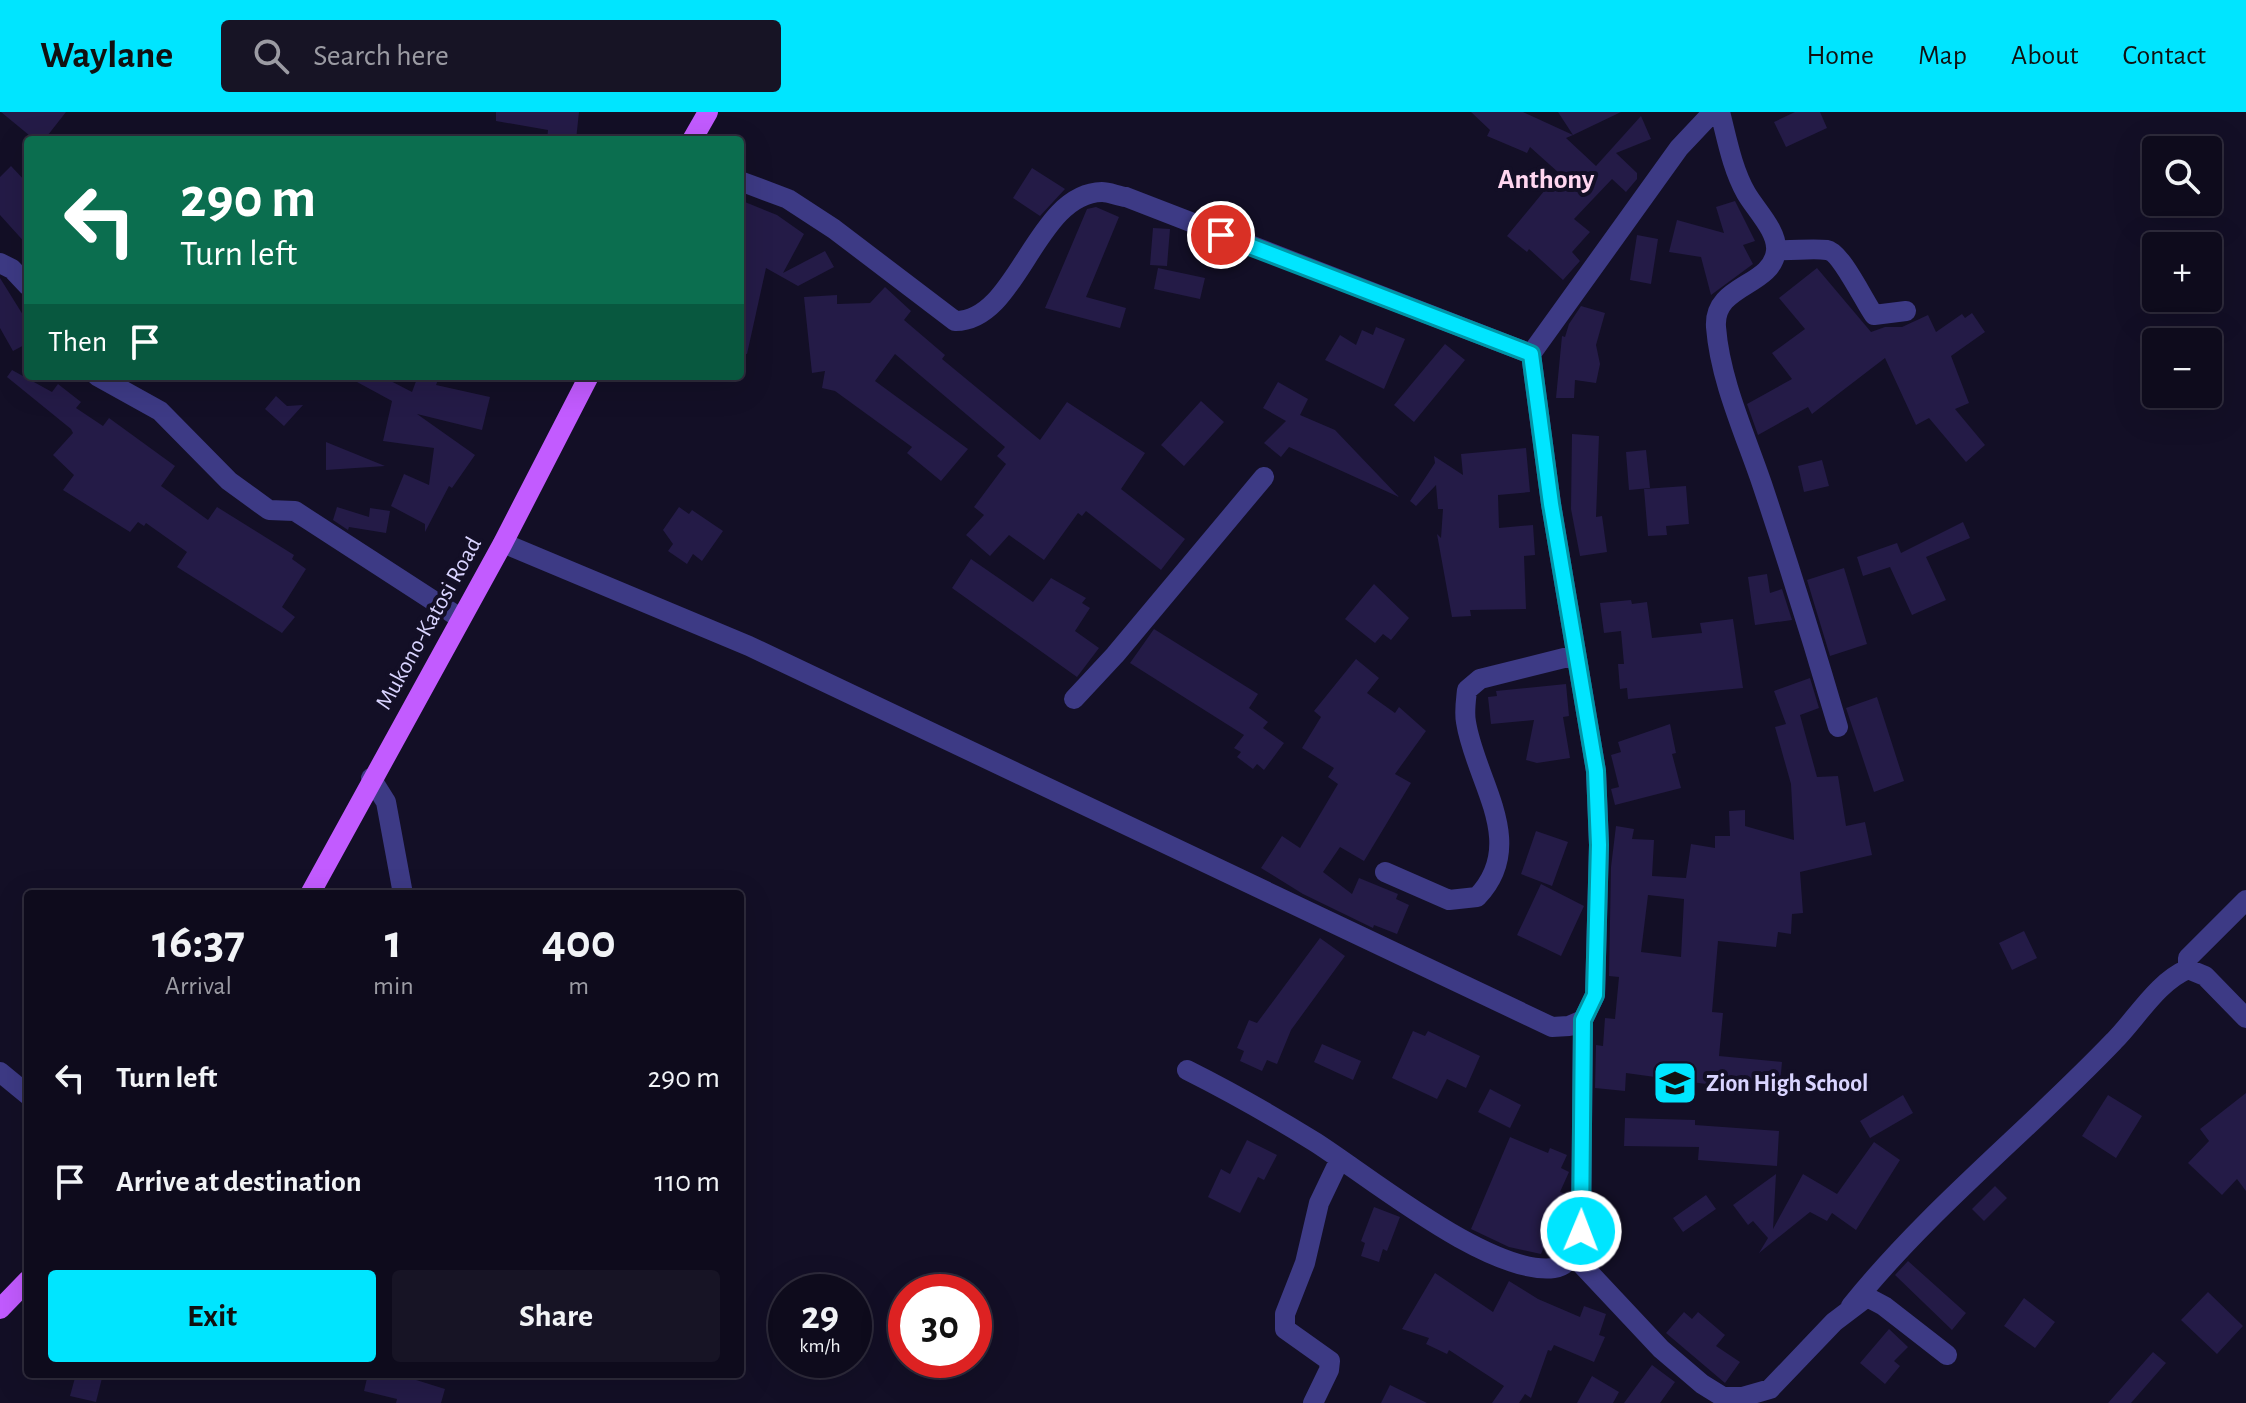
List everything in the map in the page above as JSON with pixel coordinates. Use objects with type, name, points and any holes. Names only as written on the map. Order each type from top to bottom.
[{"type":"main road","points":[[694,136],[708,112]]},
{"type":"main road","name":"Mukono-Katosi Road","points":[[312,890],[503,543],[587,380]]},
{"type":"main road","points":[[0,1309],[24,1284]]},
{"type":"street","points":[[1187,1070],[1241,1098],[1480,1250],[1518,1263],[1553,1268],[1564,1265],[1576,1249],[1581,1231],[1583,1020],[1595,995],[1599,845],[1596,771],[1551,504],[1531,354],[1679,148],[1713,112]]},
{"type":"street","points":[[1720,112],[1740,178],[1770,230],[1776,250],[1767,270],[1729,295],[1719,308],[1716,325],[1730,390],[1802,604],[1838,727]]},
{"type":"street","points":[[744,182],[788,199],[834,229],[955,321],[970,321],[988,308],[1059,214],[1079,198],[1101,192],[1126,197],[1531,354]]},
{"type":"street","points":[[1776,250],[1830,250],[1842,257],[1849,278],[1874,315],[1906,311]]},
{"type":"street","points":[[0,263],[12,269],[24,282]]},
{"type":"street","points":[[104,380],[160,411],[229,481],[269,510],[295,511],[460,618]]},
{"type":"street","points":[[1074,699],[1115,655],[1264,477]]},
{"type":"street","points":[[503,543],[749,646],[1552,1027],[1569,1026],[1583,1020]]},
{"type":"street","points":[[1385,872],[1449,900],[1477,897],[1488,886],[1501,844],[1484,773],[1466,721],[1467,690],[1480,679],[1576,655]]},
{"type":"street","points":[[371,778],[386,802],[402,890]]},
{"type":"street","points":[[2188,969],[2188,958],[2246,900]]},
{"type":"street","points":[[1576,1249],[1583,1266],[1661,1349],[1723,1397],[1742,1397],[1770,1389],[1851,1306],[1914,1232],[2114,1041],[2173,975],[2188,969],[2205,976],[2246,1018]]},
{"type":"street","points":[[0,1072],[24,1092]]},
{"type":"street","points":[[1313,1403],[1329,1370],[1330,1361],[1285,1329],[1285,1314],[1305,1263],[1319,1203],[1340,1159]]},
{"type":"street","points":[[1851,1306],[1867,1297],[1875,1301],[1947,1355]]},
{"type":"building","points":[[1,112],[66,112],[47,136],[30,136]]},
{"type":"building","points":[[496,112],[579,112],[576,136],[547,136],[548,130],[496,121]]},
{"type":"building","points":[[1471,112],[1523,112],[1573,135],[1566,138],[1596,166],[1641,116],[1651,139],[1616,153],[1637,173],[1637,179],[1626,192],[1612,179],[1574,219],[1590,232],[1572,252],[1580,261],[1563,280],[1529,249],[1527,252],[1507,236],[1559,173],[1530,147],[1527,153],[1487,136],[1490,130]]},
{"type":"building","points":[[1558,112],[1621,112],[1573,135]]},
{"type":"building","points":[[1795,112],[1820,112],[1827,128],[1786,147],[1774,122]]},
{"type":"building","points":[[11,166],[24,180],[24,242],[0,215],[0,177]]},
{"type":"building","points":[[1032,168],[1065,189],[1040,216],[1013,198]]},
{"type":"building","points":[[1735,201],[1755,241],[1743,245],[1753,264],[1711,295],[1701,257],[1669,252],[1677,220],[1724,233],[1716,207]]},
{"type":"building","points":[[744,202],[777,215],[804,234],[783,273],[825,251],[834,267],[798,286],[766,268],[747,354],[744,354]]},
{"type":"building","points":[[1096,207],[1119,217],[1086,297],[1126,308],[1120,328],[1045,308],[1087,209]]},
{"type":"building","points":[[1153,228],[1170,229],[1167,266],[1150,265]]},
{"type":"building","points":[[1637,235],[1658,239],[1651,284],[1630,280]]},
{"type":"building","points":[[1158,268],[1205,278],[1200,299],[1154,289]]},
{"type":"building","points":[[1817,268],[1871,332],[1885,327],[1902,327],[1928,315],[1936,332],[1962,314],[1965,318],[1972,313],[1985,332],[1951,356],[1969,403],[1955,409],[1985,445],[1966,462],[1929,418],[1916,425],[1885,358],[1812,414],[1808,407],[1758,435],[1747,404],[1792,379],[1772,353],[1805,329],[1779,298]]},
{"type":"building","points":[[0,278],[24,317],[24,345],[13,351],[0,328]]},
{"type":"building","points":[[885,287],[911,311],[904,320],[945,355],[942,359],[1040,440],[1067,402],[1145,453],[1121,489],[1185,539],[1161,570],[1086,511],[1082,516],[1078,513],[1044,560],[1009,535],[990,556],[966,535],[984,515],[974,507],[1006,464],[997,456],[1005,447],[895,354],[875,381],[968,449],[941,481],[907,453],[912,447],[835,391],[822,388],[825,371],[812,373],[804,297],[837,295],[837,304],[870,303]]},
{"type":"building","points":[[1581,306],[1605,313],[1596,345],[1600,364],[1596,383],[1575,380],[1574,398],[1556,398],[1562,336],[1565,337],[1569,324]]},
{"type":"building","points":[[1376,327],[1405,339],[1384,389],[1325,360],[1340,335],[1356,345],[1362,330],[1373,335]]},
{"type":"building","points":[[1445,344],[1465,360],[1414,422],[1394,405]]},
{"type":"building","points":[[12,370],[24,377],[24,380],[30,380],[52,392],[58,384],[81,402],[76,408],[103,426],[109,418],[175,466],[161,486],[208,520],[217,507],[294,555],[292,559],[306,569],[282,607],[295,617],[282,633],[177,567],[187,552],[146,523],[144,526],[138,522],[130,532],[63,490],[74,475],[53,455],[73,433],[7,377]]},
{"type":"building","points":[[353,380],[389,380],[412,392],[416,380],[438,380],[436,385],[490,397],[482,430],[417,414],[475,455],[452,488],[449,486],[425,532],[425,524],[391,506],[404,474],[429,485],[434,448],[383,441],[392,401]]},
{"type":"building","points":[[1278,382],[1308,399],[1300,415],[1335,430],[1399,497],[1289,447],[1281,457],[1264,443],[1286,421],[1263,408]]},
{"type":"building","points":[[276,396],[287,406],[303,405],[284,426],[265,409]]},
{"type":"building","points":[[1201,401],[1224,422],[1184,466],[1161,445]]},
{"type":"building","points":[[1572,434],[1599,436],[1596,517],[1602,516],[1607,552],[1580,556],[1571,509]]},
{"type":"building","points":[[326,442],[385,466],[326,470]]},
{"type":"building","points":[[1526,448],[1530,492],[1498,495],[1499,528],[1533,525],[1535,555],[1524,556],[1526,609],[1470,610],[1471,616],[1452,617],[1437,534],[1441,538],[1443,509],[1438,509],[1436,485],[1416,506],[1410,501],[1435,463],[1434,456],[1463,475],[1461,454]]},
{"type":"building","points":[[1646,450],[1650,488],[1629,490],[1626,452]]},
{"type":"building","points":[[1822,460],[1829,486],[1804,492],[1798,466]]},
{"type":"building","points":[[1686,486],[1689,524],[1666,526],[1667,535],[1648,536],[1644,489]]},
{"type":"building","points":[[337,507],[369,517],[370,508],[390,511],[386,533],[349,527],[348,530],[333,520]]},
{"type":"building","points":[[679,507],[689,514],[692,510],[723,531],[702,561],[693,554],[687,564],[668,551],[673,544],[663,530]]},
{"type":"building","points":[[1963,522],[1970,538],[1926,557],[1946,600],[1912,615],[1890,567],[1863,576],[1857,557],[1897,543],[1901,553]]},
{"type":"building","points":[[971,559],[1033,602],[1051,578],[1086,598],[1082,603],[1090,608],[1075,631],[1099,648],[1077,677],[952,588]]},
{"type":"building","points":[[1844,568],[1867,644],[1830,656],[1807,580]]},
{"type":"building","points":[[1767,574],[1770,593],[1782,589],[1792,620],[1755,625],[1748,577]]},
{"type":"building","points":[[1374,584],[1409,618],[1391,640],[1383,634],[1375,643],[1345,619]]},
{"type":"building","points":[[1631,600],[1632,604],[1647,602],[1652,638],[1702,633],[1700,623],[1733,619],[1743,688],[1628,699],[1627,688],[1620,689],[1618,664],[1624,664],[1621,631],[1604,633],[1600,603]]},
{"type":"building","points":[[1154,629],[1258,694],[1249,708],[1268,722],[1263,728],[1284,743],[1264,770],[1257,764],[1253,769],[1237,757],[1241,752],[1234,748],[1244,735],[1130,663]]},
{"type":"building","points":[[1356,659],[1379,678],[1367,693],[1395,713],[1399,707],[1426,731],[1395,774],[1411,783],[1364,861],[1340,847],[1323,872],[1352,894],[1359,878],[1398,894],[1396,899],[1409,905],[1397,934],[1374,925],[1373,928],[1303,894],[1261,868],[1282,836],[1300,848],[1338,784],[1328,777],[1334,768],[1302,748],[1321,717],[1314,711]]},
{"type":"building","points":[[1810,678],[1819,708],[1800,715],[1817,777],[1838,776],[1846,826],[1865,822],[1872,855],[1800,872],[1803,913],[1792,914],[1791,934],[1778,932],[1776,947],[1718,941],[1712,1012],[1723,1013],[1719,1056],[1782,1062],[1779,1094],[1626,1073],[1625,1091],[1595,1088],[1596,1045],[1603,1046],[1605,1018],[1615,1019],[1619,977],[1609,976],[1611,867],[1616,826],[1634,829],[1632,839],[1654,840],[1652,876],[1686,878],[1691,844],[1715,848],[1715,836],[1730,836],[1729,811],[1745,810],[1745,826],[1794,840],[1791,784],[1775,727],[1786,724],[1774,691]],"holes":[[[1648,895],[1684,899],[1681,957],[1641,952]]]},
{"type":"building","points":[[1566,684],[1569,716],[1563,717],[1570,758],[1537,763],[1526,760],[1534,720],[1491,724],[1488,697],[1497,696],[1496,691]]},
{"type":"building","points":[[1877,697],[1904,781],[1874,792],[1846,708]]},
{"type":"building","points":[[1670,724],[1676,753],[1672,754],[1681,788],[1615,805],[1611,789],[1619,787],[1611,755],[1621,752],[1618,742]]},
{"type":"building","points":[[1536,831],[1568,842],[1552,886],[1521,874]]},
{"type":"building","points":[[1541,884],[1584,906],[1561,956],[1517,935]]},
{"type":"building","points":[[2024,931],[2037,958],[2012,970],[1999,943]]},
{"type":"building","points":[[1320,938],[1345,956],[1291,1030],[1277,1064],[1267,1060],[1262,1071],[1240,1061],[1244,1051],[1237,1048],[1249,1020],[1257,1023]]},
{"type":"building","points":[[1413,1031],[1425,1036],[1428,1031],[1480,1056],[1466,1088],[1447,1079],[1437,1099],[1392,1078]]},
{"type":"building","points":[[1322,1044],[1361,1061],[1353,1080],[1314,1062]]},
{"type":"building","points":[[1490,1089],[1521,1105],[1510,1128],[1478,1112]]},
{"type":"building","points":[[2246,1093],[2246,1191],[2237,1179],[2222,1195],[2188,1163],[2209,1141],[2200,1129]]},
{"type":"building","points":[[1903,1095],[1913,1113],[1870,1138],[1860,1121]]},
{"type":"building","points":[[2108,1095],[2142,1116],[2116,1158],[2082,1136]]},
{"type":"building","points":[[1625,1118],[1695,1120],[1695,1125],[1779,1131],[1777,1166],[1698,1160],[1699,1147],[1624,1146]]},
{"type":"building","points":[[1510,1137],[1548,1153],[1550,1148],[1567,1155],[1561,1168],[1569,1172],[1560,1192],[1566,1194],[1541,1254],[1509,1247],[1471,1229]]},
{"type":"building","points":[[1247,1140],[1277,1155],[1264,1180],[1258,1177],[1240,1213],[1208,1197],[1221,1169],[1230,1174]]},
{"type":"building","points":[[1874,1142],[1900,1160],[1856,1230],[1832,1213],[1827,1221],[1810,1212],[1759,1253],[1768,1238],[1753,1221],[1748,1225],[1733,1205],[1776,1174],[1773,1229],[1803,1174],[1837,1194]]},
{"type":"building","points":[[1995,1186],[2007,1198],[1984,1221],[1972,1209]]},
{"type":"building","points":[[1706,1195],[1716,1209],[1683,1232],[1673,1218]]},
{"type":"building","points":[[1374,1207],[1400,1217],[1387,1251],[1383,1249],[1379,1262],[1361,1256],[1365,1243],[1361,1241]]},
{"type":"building","points":[[1908,1261],[1966,1313],[1952,1330],[1895,1275]]},
{"type":"building","points":[[1435,1273],[1493,1312],[1509,1281],[1538,1299],[1580,1317],[1584,1306],[1606,1314],[1599,1335],[1605,1337],[1594,1362],[1554,1345],[1551,1351],[1548,1350],[1531,1398],[1525,1394],[1519,1403],[1492,1403],[1504,1386],[1449,1350],[1447,1354],[1426,1344],[1429,1338],[1402,1329]]},
{"type":"building","points":[[2208,1292],[2243,1326],[2217,1354],[2181,1320]]},
{"type":"building","points":[[2024,1298],[2055,1322],[2035,1348],[2004,1326]]},
{"type":"building","points":[[1684,1312],[1692,1319],[1698,1312],[1725,1335],[1716,1346],[1740,1362],[1725,1383],[1666,1333]]},
{"type":"building","points":[[1889,1329],[1908,1347],[1894,1361],[1900,1366],[1885,1384],[1860,1363]]},
{"type":"building","points":[[2153,1352],[2166,1363],[2131,1403],[2108,1403]]},
{"type":"building","points":[[1652,1365],[1675,1382],[1660,1403],[1624,1403]]},
{"type":"building","points":[[1592,1376],[1619,1392],[1613,1403],[1577,1403]]},
{"type":"building","points":[[75,1378],[102,1378],[96,1402],[70,1396]]},
{"type":"building","points":[[367,1378],[410,1378],[445,1389],[441,1403],[396,1403],[397,1399],[364,1391]]},
{"type":"building","points":[[1390,1385],[1427,1403],[1381,1403]]},
{"type":"place","name":"Zion High School","points":[[1675,1083]]},
{"type":"district","name":"Anthony","points":[[1546,178]]},
{"type":"route","points":[[1221,235],[1531,354],[1551,504],[1596,771],[1599,845],[1595,995],[1583,1020],[1581,1231]]}]
